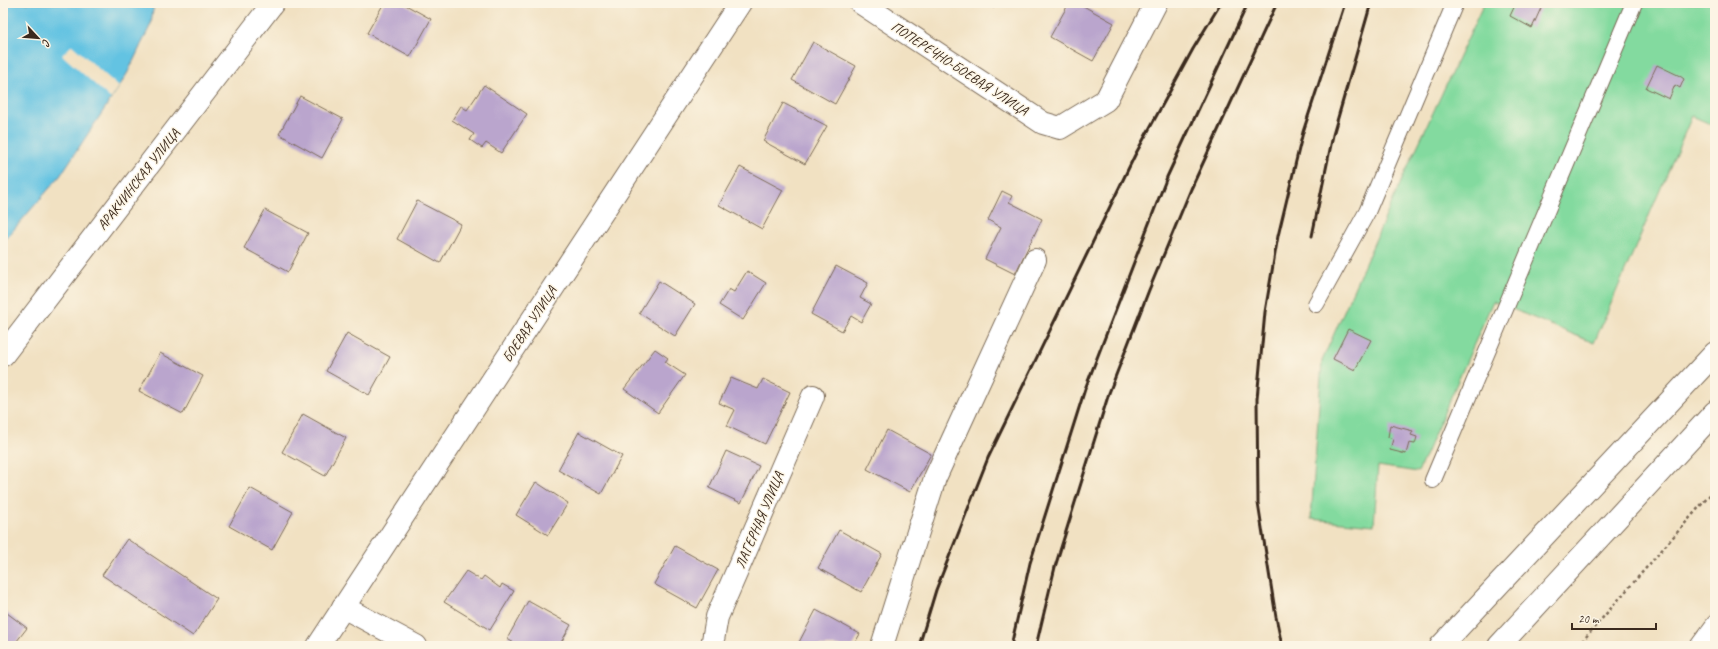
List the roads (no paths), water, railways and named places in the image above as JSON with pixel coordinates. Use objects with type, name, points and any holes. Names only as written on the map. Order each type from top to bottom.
[{"type":"street","name":"АРАКЧИНСКАЯ УЛИЦА","points":[[3,355],[273,3]]},
{"type":"street","name":"БОЕВАЯ УЛИЦА","points":[[318,646],[740,3]]},
{"type":"street","name":"ПОПЕРЕЧНО-БОЕВАЯ УЛИЦА","points":[[861,3],[1043,123],[1060,128],[1106,100],[1156,3]]},
{"type":"street","points":[[882,646],[935,478],[1035,260]]},
{"type":"street","points":[[1441,646],[1715,353]]},
{"type":"street","name":"ЛАГЕРНАЯ УЛИЦА","points":[[712,646],[717,618],[813,396]]},
{"type":"street","points":[[1499,646],[1715,412]]},
{"type":"street","points":[[343,607],[416,646]]},
{"type":"lane","points":[[1316,304],[1367,212],[1455,3]]},
{"type":"lane","points":[[1433,480],[1634,3]]},
{"type":"lane","points":[[1698,646],[1715,623]]},
{"type":"water","points":[[3,3],[154,3],[151,24],[128,72],[119,87],[60,176],[3,242]]},
{"type":"railway","points":[[919,646],[936,590],[988,458],[1135,155],[1193,49],[1221,3]]},
{"type":"railway","points":[[1011,646],[1030,563],[1085,389],[1167,177],[1248,3]]},
{"type":"railway","points":[[1036,646],[1055,567],[1109,393],[1149,290],[1191,189],[1277,3]]},
{"type":"railway","points":[[1282,646],[1258,503],[1257,399],[1265,312],[1278,236],[1303,132],[1345,3]]},
{"type":"railway","points":[[1312,236],[1333,135],[1371,3]]}]
